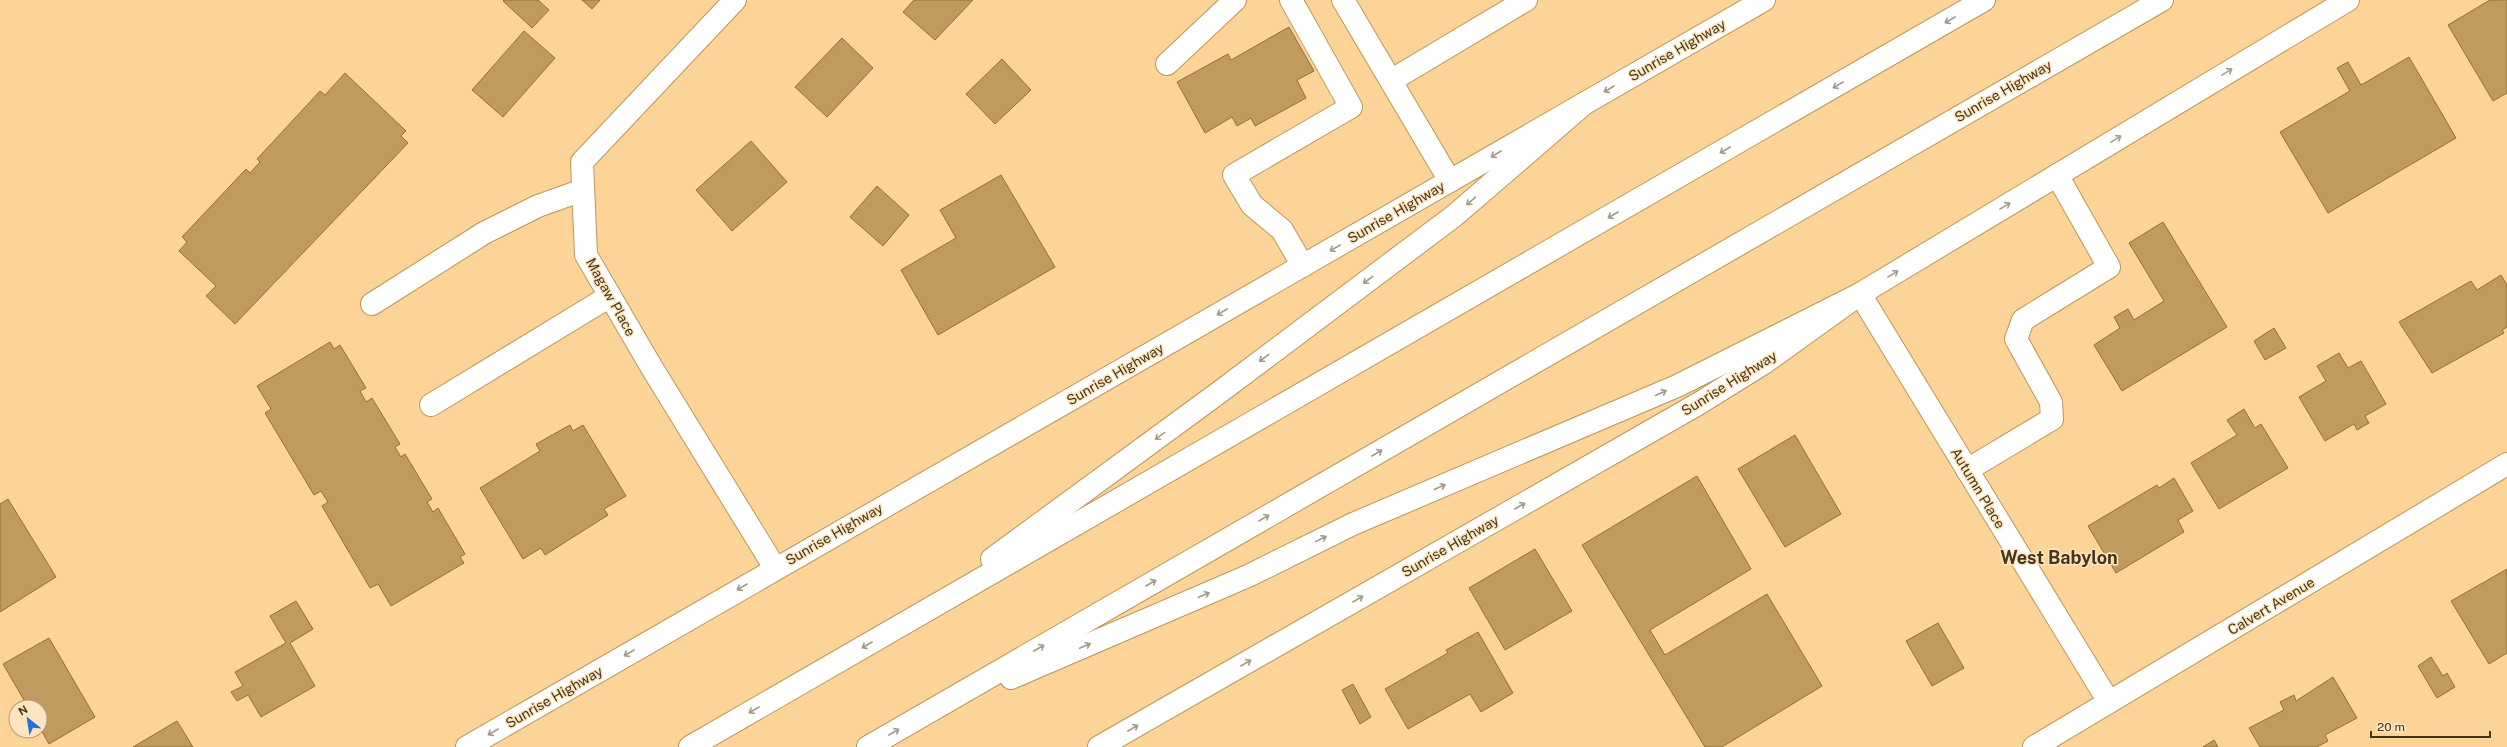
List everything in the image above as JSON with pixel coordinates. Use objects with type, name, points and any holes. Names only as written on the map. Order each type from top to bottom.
[{"type":"main road","name":"Magaw Place","points":[[735,0],[582,162],[586,256],[652,368],[776,568]]},
{"type":"main road","points":[[1167,64],[1235,0]]},
{"type":"main road","points":[[1291,0],[1352,107],[1234,174],[1252,205],[1282,230],[1303,266]]},
{"type":"main road","points":[[1343,0],[1392,80],[1450,181]]},
{"type":"main road","points":[[1392,80],[1526,0]]},
{"type":"main road","name":"Sunrise Highway","points":[[467,747],[1764,0]]},
{"type":"main road","points":[[690,747],[1984,0]]},
{"type":"main road","name":"Sunrise Highway","points":[[868,747],[2162,0]]},
{"type":"main road","name":"Sunrise Highway","points":[[1099,747],[1698,404],[1764,363],[1860,294],[2348,0]]},
{"type":"main road","points":[[901,626],[1217,394],[1454,216],[1585,102]]},
{"type":"main road","points":[[1967,470],[2052,419],[2052,402],[2016,339],[2023,320],[2109,267],[2057,175]]},
{"type":"main road","points":[[372,304],[484,233],[538,206],[583,190]]},
{"type":"main road","points":[[920,717],[1248,576],[1353,524],[1677,386],[1860,294]]},
{"type":"main road","name":"Autumn Place","points":[[1860,294],[2109,702]]},
{"type":"main road","points":[[431,405],[610,296]]},
{"type":"main road","name":"Calvert Avenue","points":[[2034,747],[2507,464]]},
{"type":"building","points":[[538,0],[549,10],[532,28],[503,1]]},
{"type":"building","points":[[582,0],[600,0],[592,9]]},
{"type":"building","points":[[914,0],[973,0],[935,40],[903,12]]},
{"type":"building","points":[[2490,0],[2507,0],[2507,93],[2493,101],[2448,25]]},
{"type":"building","points":[[1289,27],[1314,71],[1297,80],[1306,98],[1255,126],[1251,118],[1237,126],[1232,117],[1205,133],[1177,82],[1228,54],[1231,60]]},
{"type":"building","points":[[524,31],[555,58],[503,117],[472,90]]},
{"type":"building","points":[[842,38],[873,68],[827,117],[795,87]]},
{"type":"building","points":[[2409,57],[2456,138],[2328,213],[2280,132],[2350,91],[2337,68],[2348,62],[2361,85]]},
{"type":"building","points":[[1002,59],[1031,90],[995,124],[966,94]]},
{"type":"building","points":[[345,73],[406,131],[401,136],[408,143],[235,324],[206,296],[216,286],[179,251],[187,242],[182,237],[246,169],[250,173],[260,162],[257,159],[320,91],[325,95]]},
{"type":"building","points":[[751,141],[787,182],[732,231],[696,190]]},
{"type":"building","points":[[1001,175],[1055,267],[938,335],[901,270],[956,238],[940,210]]},
{"type":"building","points":[[877,186],[909,215],[883,246],[850,217]]},
{"type":"building","points":[[2163,222],[2227,327],[2122,391],[2094,345],[2120,328],[2114,317],[2128,309],[2134,320],[2164,301],[2129,243]]},
{"type":"building","points":[[2501,275],[2507,285],[2507,327],[2502,330],[2504,333],[2432,373],[2399,322],[2471,281],[2477,290]]},
{"type":"building","points":[[2274,328],[2286,348],[2265,360],[2254,341]]},
{"type":"building","points":[[330,342],[334,349],[340,345],[366,388],[360,391],[366,402],[372,398],[400,444],[395,447],[401,457],[405,454],[432,499],[427,502],[433,512],[438,508],[465,554],[460,557],[464,563],[391,606],[378,584],[370,588],[322,506],[328,502],[321,491],[314,495],[265,413],[271,409],[257,386]]},
{"type":"building","points":[[2339,353],[2348,368],[2361,361],[2386,404],[2365,416],[2369,423],[2357,430],[2354,424],[2325,441],[2299,397],[2326,381],[2317,366]]},
{"type":"building","points":[[2244,409],[2255,428],[2261,424],[2288,468],[2219,509],[2191,463],[2237,435],[2227,420]]},
{"type":"building","points":[[570,425],[573,431],[583,425],[626,496],[604,509],[608,515],[545,555],[541,548],[523,559],[480,488],[540,451],[536,444]]},
{"type":"building","points":[[1795,435],[1841,514],[1785,547],[1738,469]]},
{"type":"building","points":[[1697,476],[1751,569],[1650,630],[1665,655],[1767,594],[1822,686],[1722,747],[1705,747],[1582,545]]},
{"type":"building","points":[[2174,478],[2193,511],[2178,520],[2184,532],[2116,573],[2088,526],[2157,485],[2159,488]]},
{"type":"building","points":[[8,499],[56,577],[0,612],[0,504]]},
{"type":"building","points":[[1535,549],[1572,611],[1505,650],[1469,588]]},
{"type":"building","points":[[2507,569],[2507,653],[2489,664],[2451,601]]},
{"type":"building","points":[[296,601],[313,629],[290,643],[315,686],[261,717],[248,695],[237,701],[231,692],[243,686],[235,672],[286,643],[270,616]]},
{"type":"building","points":[[1938,623],[1964,668],[1932,686],[1906,641]]},
{"type":"building","points":[[1478,632],[1513,693],[1481,712],[1470,694],[1408,729],[1385,689],[1448,653],[1446,650]]},
{"type":"building","points":[[49,638],[95,717],[49,744],[46,739],[48,739],[48,699],[23,699],[3,664]]},
{"type":"building","points":[[2431,657],[2443,676],[2447,673],[2455,687],[2437,698],[2418,666]]},
{"type":"building","points":[[2333,677],[2357,718],[2325,735],[2328,741],[2317,747],[2260,747],[2249,728],[2284,710],[2280,702],[2294,695],[2296,701]]},
{"type":"building","points":[[1353,684],[1371,717],[1360,724],[1342,690]]},
{"type":"building","points":[[177,721],[193,747],[133,747]]},
{"type":"building","points":[[2214,740],[2218,747],[2203,747]]},
{"type":"district","name":"West Babylon","points":[[2059,558]]}]
